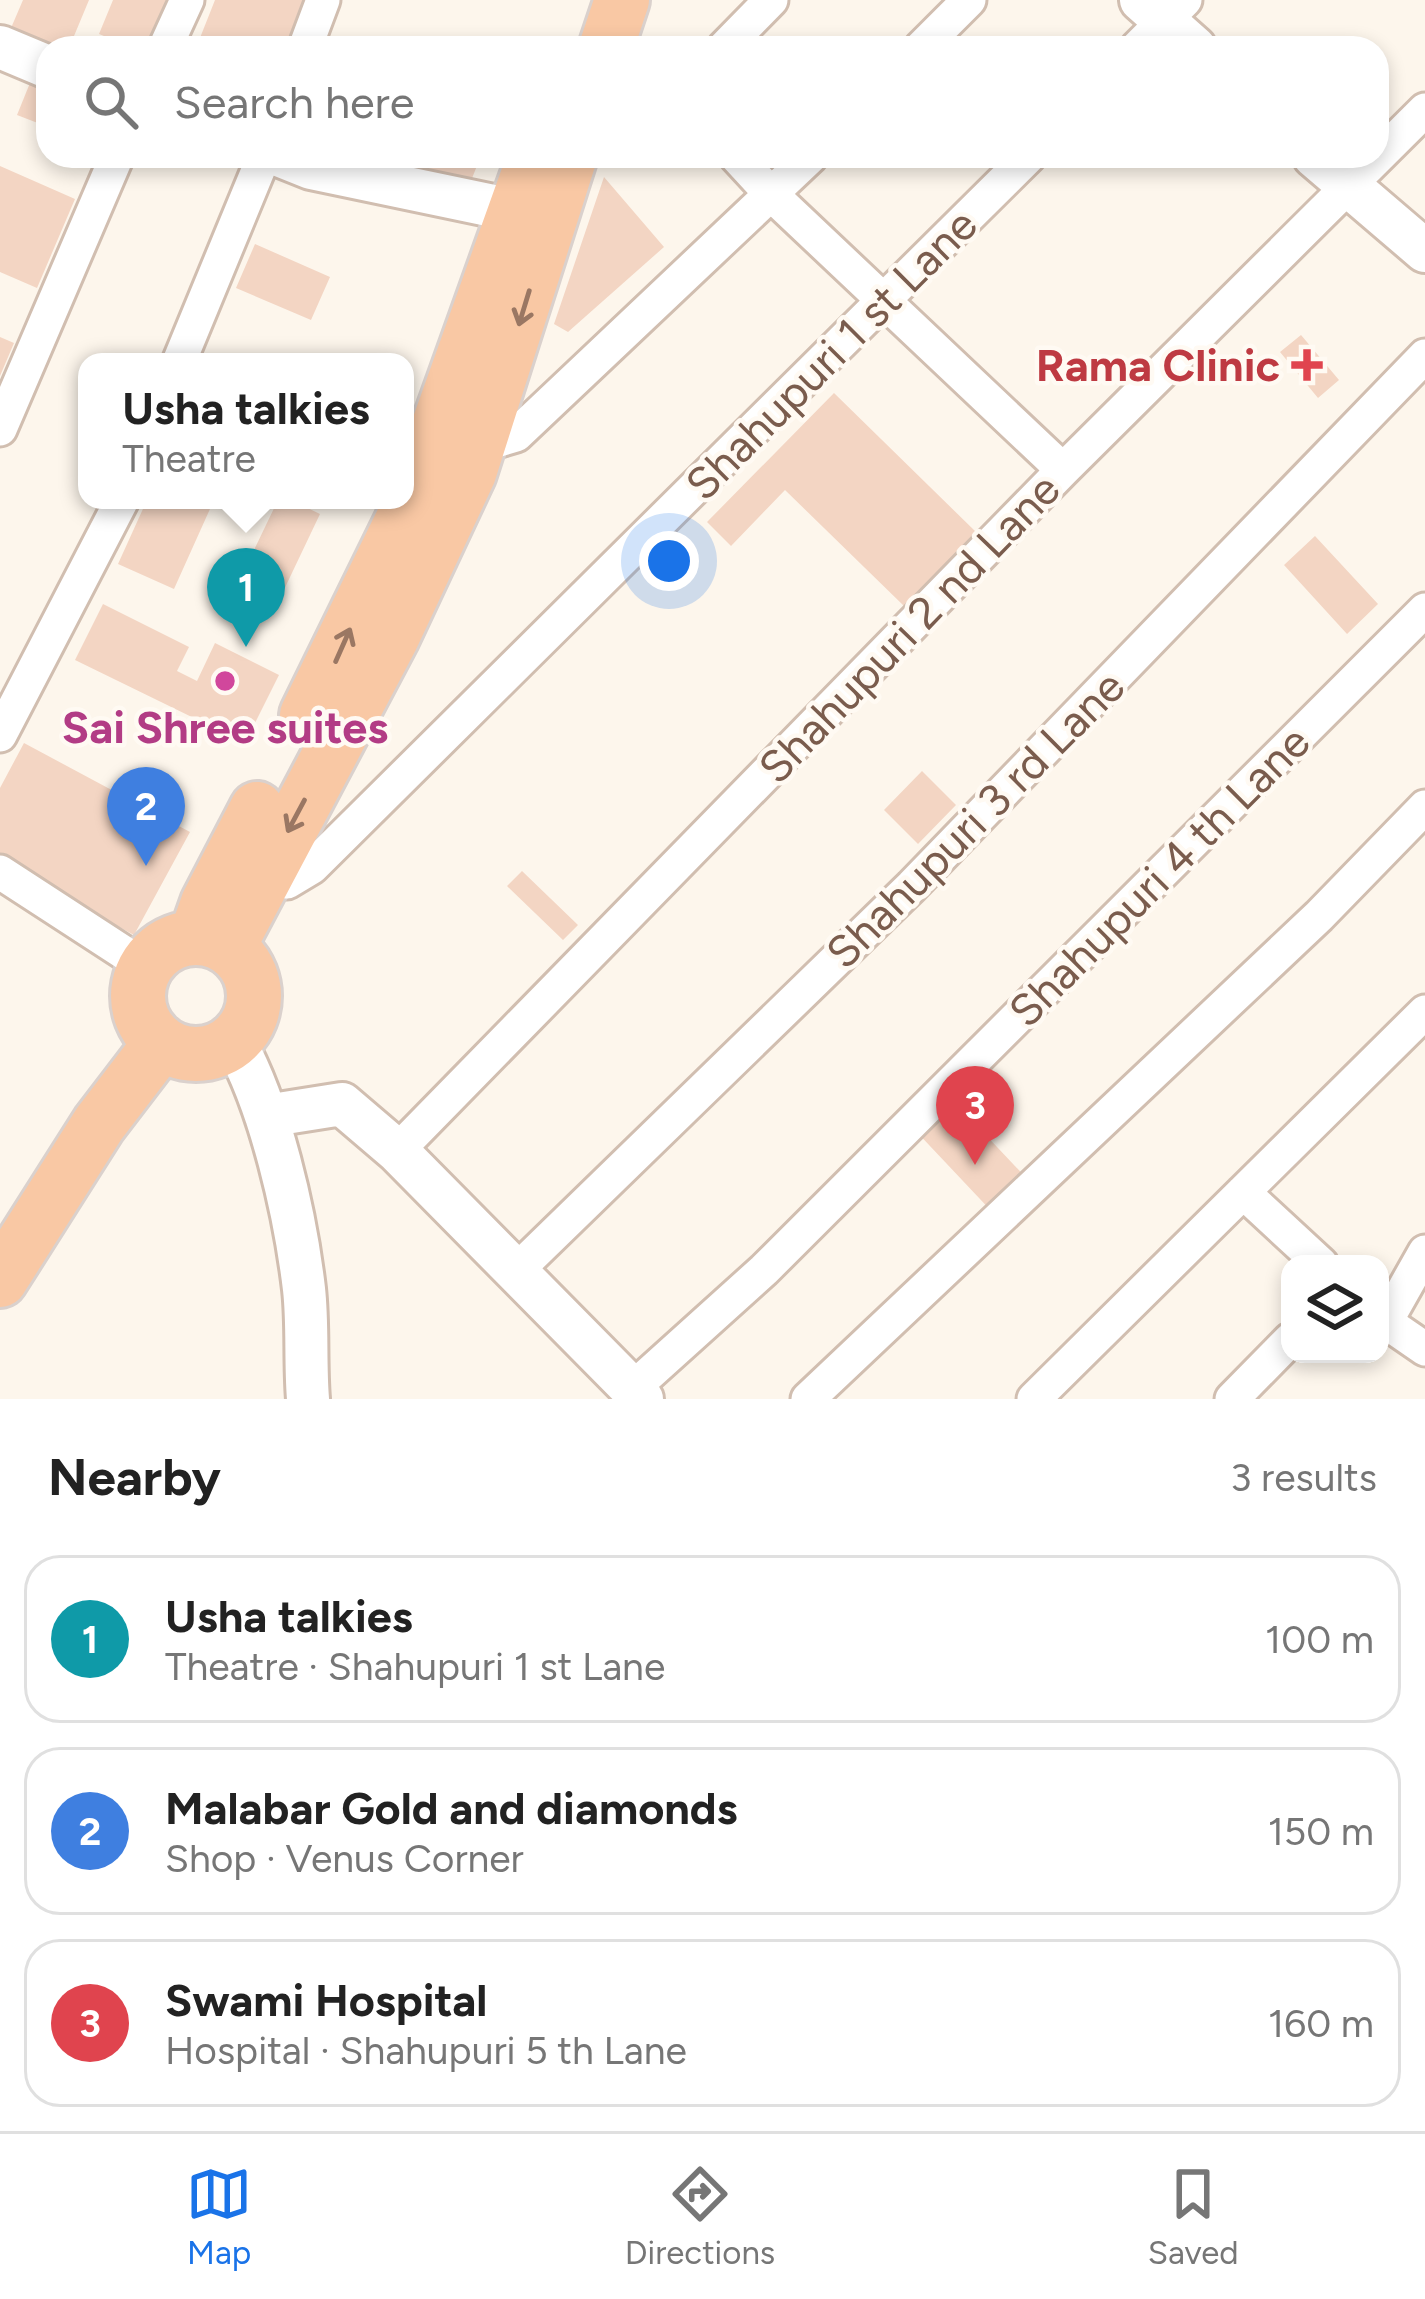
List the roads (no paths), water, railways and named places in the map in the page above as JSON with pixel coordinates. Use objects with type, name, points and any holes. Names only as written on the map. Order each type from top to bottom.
[{"type":"highway","points":[[224,951],[392,637],[479,446],[535,215],[535,168]]},
{"type":"highway","points":[[414,496],[535,215],[563,168]]},
{"type":"highway","points":[[224,951],[171,944],[146,967],[138,988],[139,1008],[153,1035],[191,1055],[221,1050],[252,1016],[255,1000],[224,951],[208,903],[331,672],[408,509]]},
{"type":"highway","points":[[0,1242],[80,1116],[153,1035]]},
{"type":"highway","points":[[0,1280],[153,1035]]},
{"type":"street","points":[[170,36],[187,0]]},
{"type":"street","points":[[310,36],[323,0]]},
{"type":"street","points":[[736,36],[771,0]]},
{"type":"street","points":[[933,36],[969,0]]},
{"type":"street","points":[[3,57],[36,64]]},
{"type":"street","name":"Shahupuri 2 nd Lane","points":[[1389,145],[1425,110]]},
{"type":"street","points":[[0,429],[112,168]]},
{"type":"street","points":[[183,353],[258,168]]},
{"type":"street","points":[[309,168],[535,215]]},
{"type":"street","points":[[747,168],[1063,470]]},
{"type":"street","points":[[479,446],[516,435],[799,168]]},
{"type":"street","name":"Shahupuri 1 st Lane","points":[[264,878],[287,883],[312,867],[1017,168]]},
{"type":"street","points":[[1327,168],[1425,251]]},
{"type":"street","name":"Shahupuri 2 nd Lane","points":[[397,1150],[1365,168]]},
{"type":"street","name":"Shahupuri 3 rd Lane","points":[[514,1272],[912,886],[1425,356]]},
{"type":"street","points":[[0,735],[117,509]]},
{"type":"street","name":"Shahupuri 4 th Lane","points":[[637,1394],[1425,610]]},
{"type":"street","points":[[808,1399],[1319,916],[1425,807]]},
{"type":"street","points":[[0,872],[146,967]]},
{"type":"street","points":[[1034,1399],[1425,1012]]},
{"type":"street","points":[[234,1041],[266,1116],[302,1272],[308,1399]]},
{"type":"street","points":[[266,1116],[342,1104],[397,1150],[637,1394]]},
{"type":"street","points":[[1243,1192],[1311,1255]]},
{"type":"street","points":[[1389,1311],[1425,1252]]},
{"type":"street","points":[[1389,1325],[1423,1347]]},
{"type":"street","points":[[1232,1399],[1281,1349]]},
{"type":"place","name":"Rama Clinic","points":[[1307,365]]},
{"type":"place","name":"Usha talkies","points":[[246,647]]},
{"type":"place","name":"Sai Shree suites","points":[[225,681]]},
{"type":"place","name":"Malabar Gold and diamonds","points":[[146,866]]},
{"type":"place","name":"Swami Hospital","points":[[975,1165]]}]
